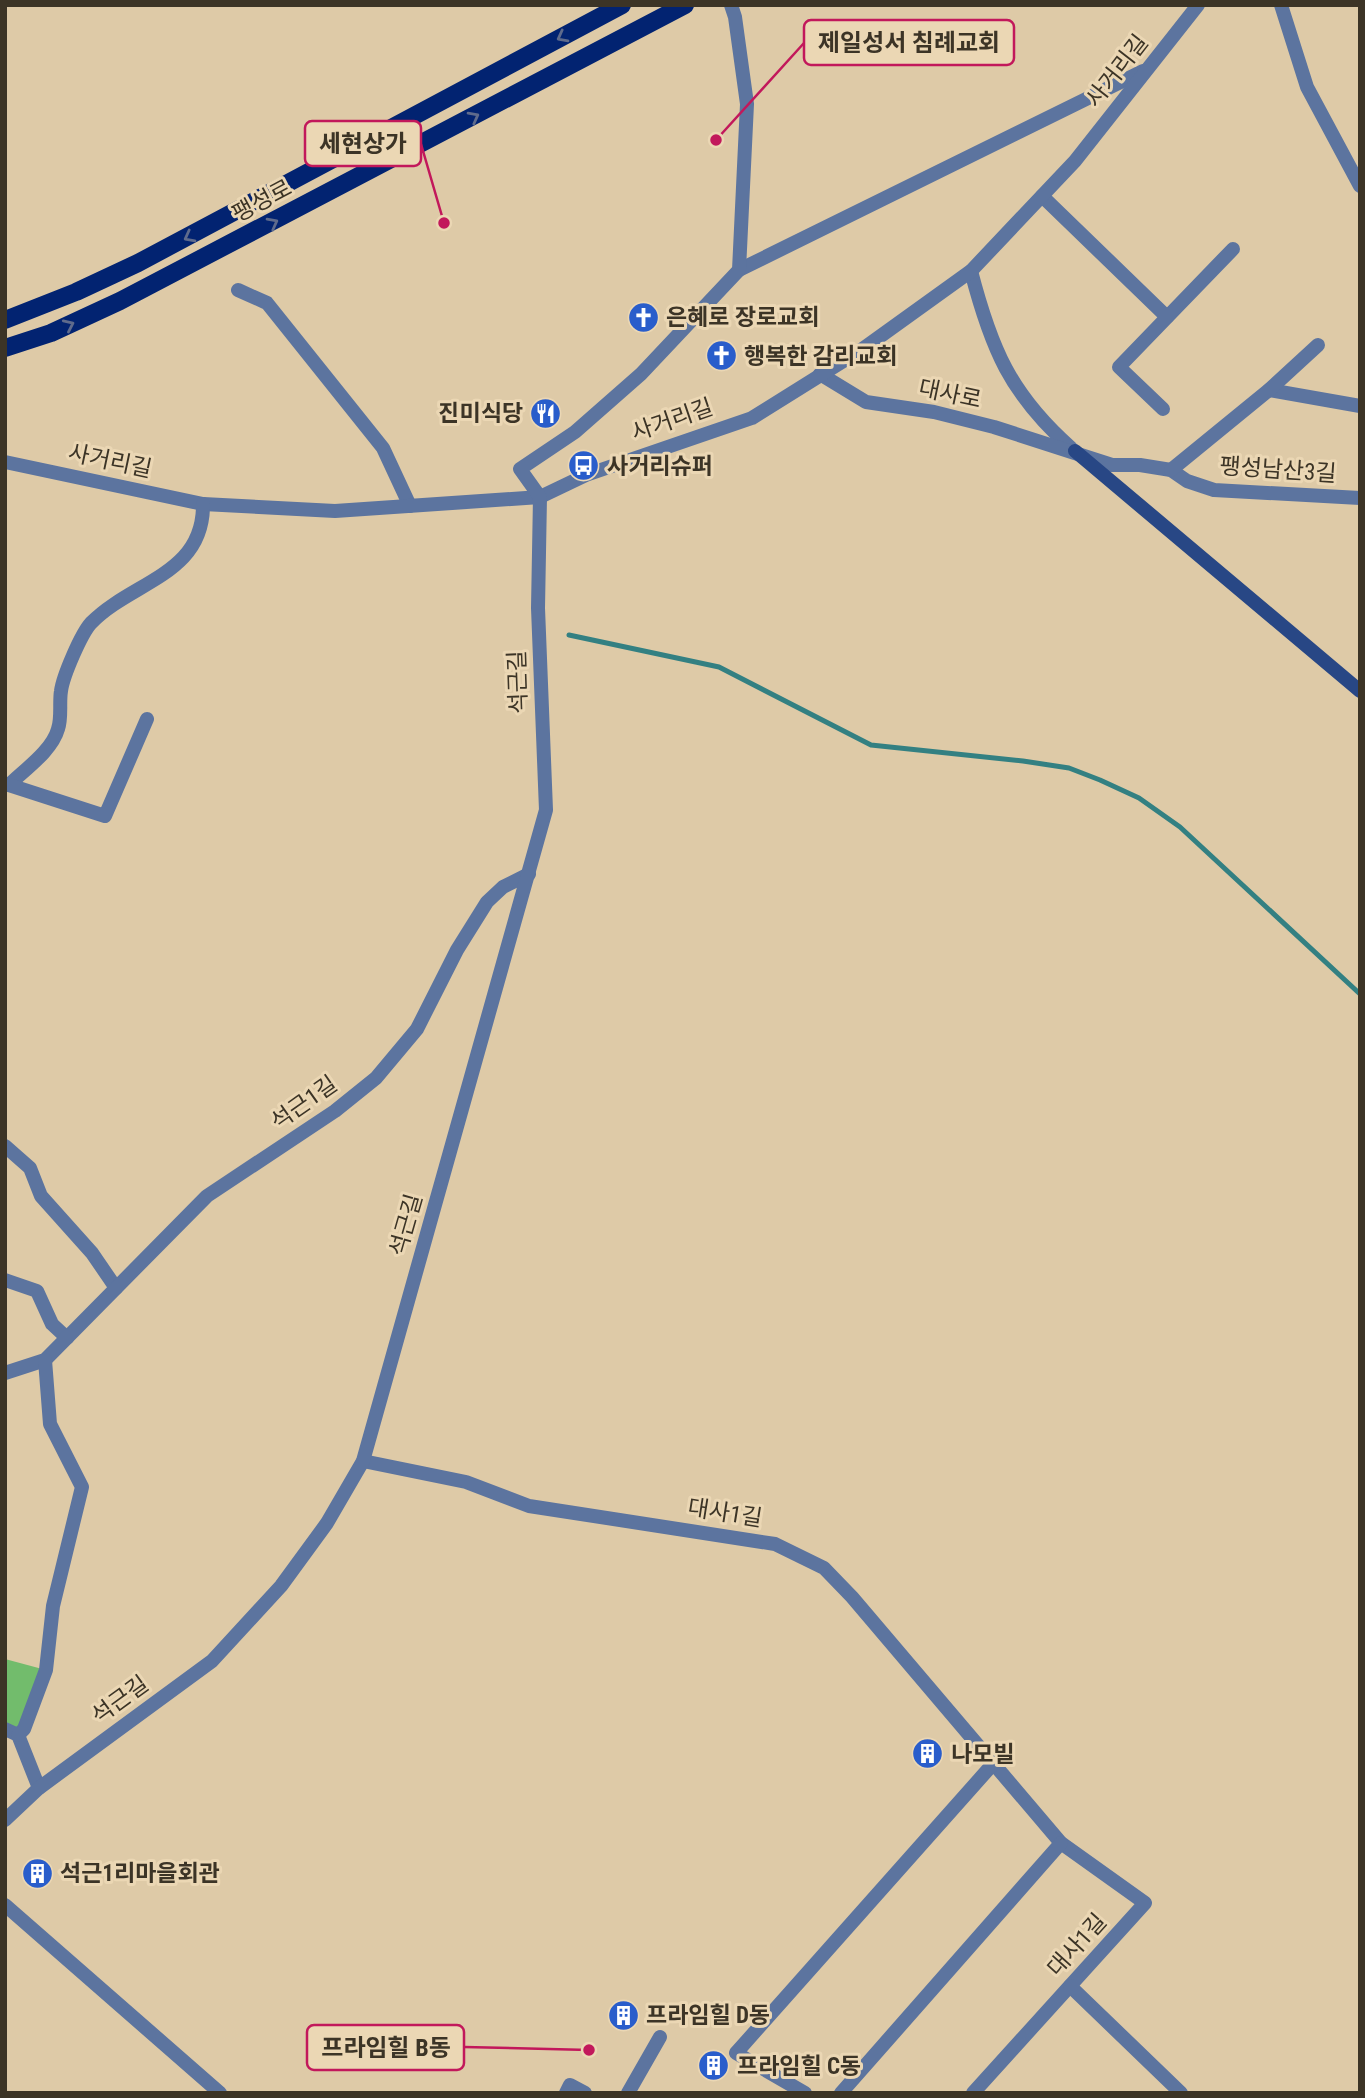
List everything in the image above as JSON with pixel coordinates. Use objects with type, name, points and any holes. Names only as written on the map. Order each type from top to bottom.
[{"type":"main road","name":"팽성로","points":[[5,320],[138,264],[622,5]]},
{"type":"main road","name":"팽성로","points":[[5,348],[51,333],[144,289],[685,5]]},
{"type":"street","points":[[730,5],[737,29],[747,104],[739,270]]},
{"type":"street","name":"사거리길","points":[[5,462],[204,504],[335,511],[540,497],[586,475],[752,418],[864,348],[971,271],[1075,161],[1198,5]]},
{"type":"street","points":[[1280,5],[1307,88],[1360,186]]},
{"type":"street","points":[[540,497],[520,469],[575,432],[641,374],[739,270],[1146,70]]},
{"type":"street","points":[[1042,196],[1167,317]]},
{"type":"street","points":[[1163,409],[1119,367],[1233,248]]},
{"type":"street","points":[[971,271],[997,355],[1039,419],[1360,691]]},
{"type":"street","points":[[238,290],[267,303],[383,448],[410,506]]},
{"type":"street","points":[[1171,470],[1269,390],[1318,345]]},
{"type":"street","name":"대사로","points":[[820,374],[866,402],[934,412],[1075,451]]},
{"type":"street","points":[[1269,390],[1360,406]]},
{"type":"street","name":"팽성남산3길","points":[[1075,451],[1112,465],[1140,465],[1171,470],[1188,481],[1213,490],[1360,498]]},
{"type":"street","name":"석근길","points":[[5,1820],[39,1788],[212,1661],[281,1586],[327,1523],[363,1461],[546,810],[538,608],[540,497]]},
{"type":"street","points":[[147,719],[105,816],[7,785],[48,747],[58,730],[61,688],[90,624],[180,560],[195,545],[204,523],[204,504]]},
{"type":"street","name":"석근1길","points":[[5,1373],[45,1360],[207,1195],[335,1111],[376,1078],[417,1029],[457,950],[487,902],[503,887],[529,874]]},
{"type":"street","points":[[5,1146],[30,1168],[41,1196],[92,1253],[116,1288]]},
{"type":"street","points":[[5,1280],[37,1291],[52,1324],[67,1338]]},
{"type":"street","points":[[39,1788],[12,1732],[24,1729],[46,1670],[53,1606],[82,1487],[50,1424],[45,1360]]},
{"type":"street","name":"대사1길","points":[[363,1461],[466,1482],[529,1506],[775,1544],[824,1568],[852,1597],[1061,1843],[1145,1903],[973,2093]]},
{"type":"street","points":[[805,2093],[736,2053],[992,1765]]},
{"type":"street","points":[[841,2093],[1061,1843]]},
{"type":"street","points":[[5,1905],[220,2093]]},
{"type":"street","points":[[1070,1986],[1179,2092]]},
{"type":"street","points":[[628,2093],[660,2037]]},
{"type":"street","points":[[566,2093],[570,2085],[585,2093]]},
{"type":"green space","points":[[5,1659],[46,1670],[24,1729],[5,1729]]},
{"type":"waterway","points":[[569,635],[719,667],[871,745],[1069,768],[1100,780],[1139,798],[1180,827],[1360,994]]},
{"type":"place","name":"제일성서 침례교회","points":[[716,140]]},
{"type":"place","name":"세현상가","points":[[444,223]]},
{"type":"place","name":"은혜로 장로교회","points":[[643,317]]},
{"type":"place","name":"행복한 감리교회","points":[[721,356]]},
{"type":"place","name":"진미식당","points":[[546,413]]},
{"type":"place","name":"사거리슈퍼","points":[[584,466]]},
{"type":"place","name":"나모빌","points":[[928,1754]]},
{"type":"place","name":"석근1리마을회관","points":[[37,1873]]},
{"type":"place","name":"프라임힐 D동","points":[[623,2015]]},
{"type":"place","name":"프라임힐 B동","points":[[589,2050]]},
{"type":"place","name":"프라임힐 C동","points":[[714,2066]]}]
